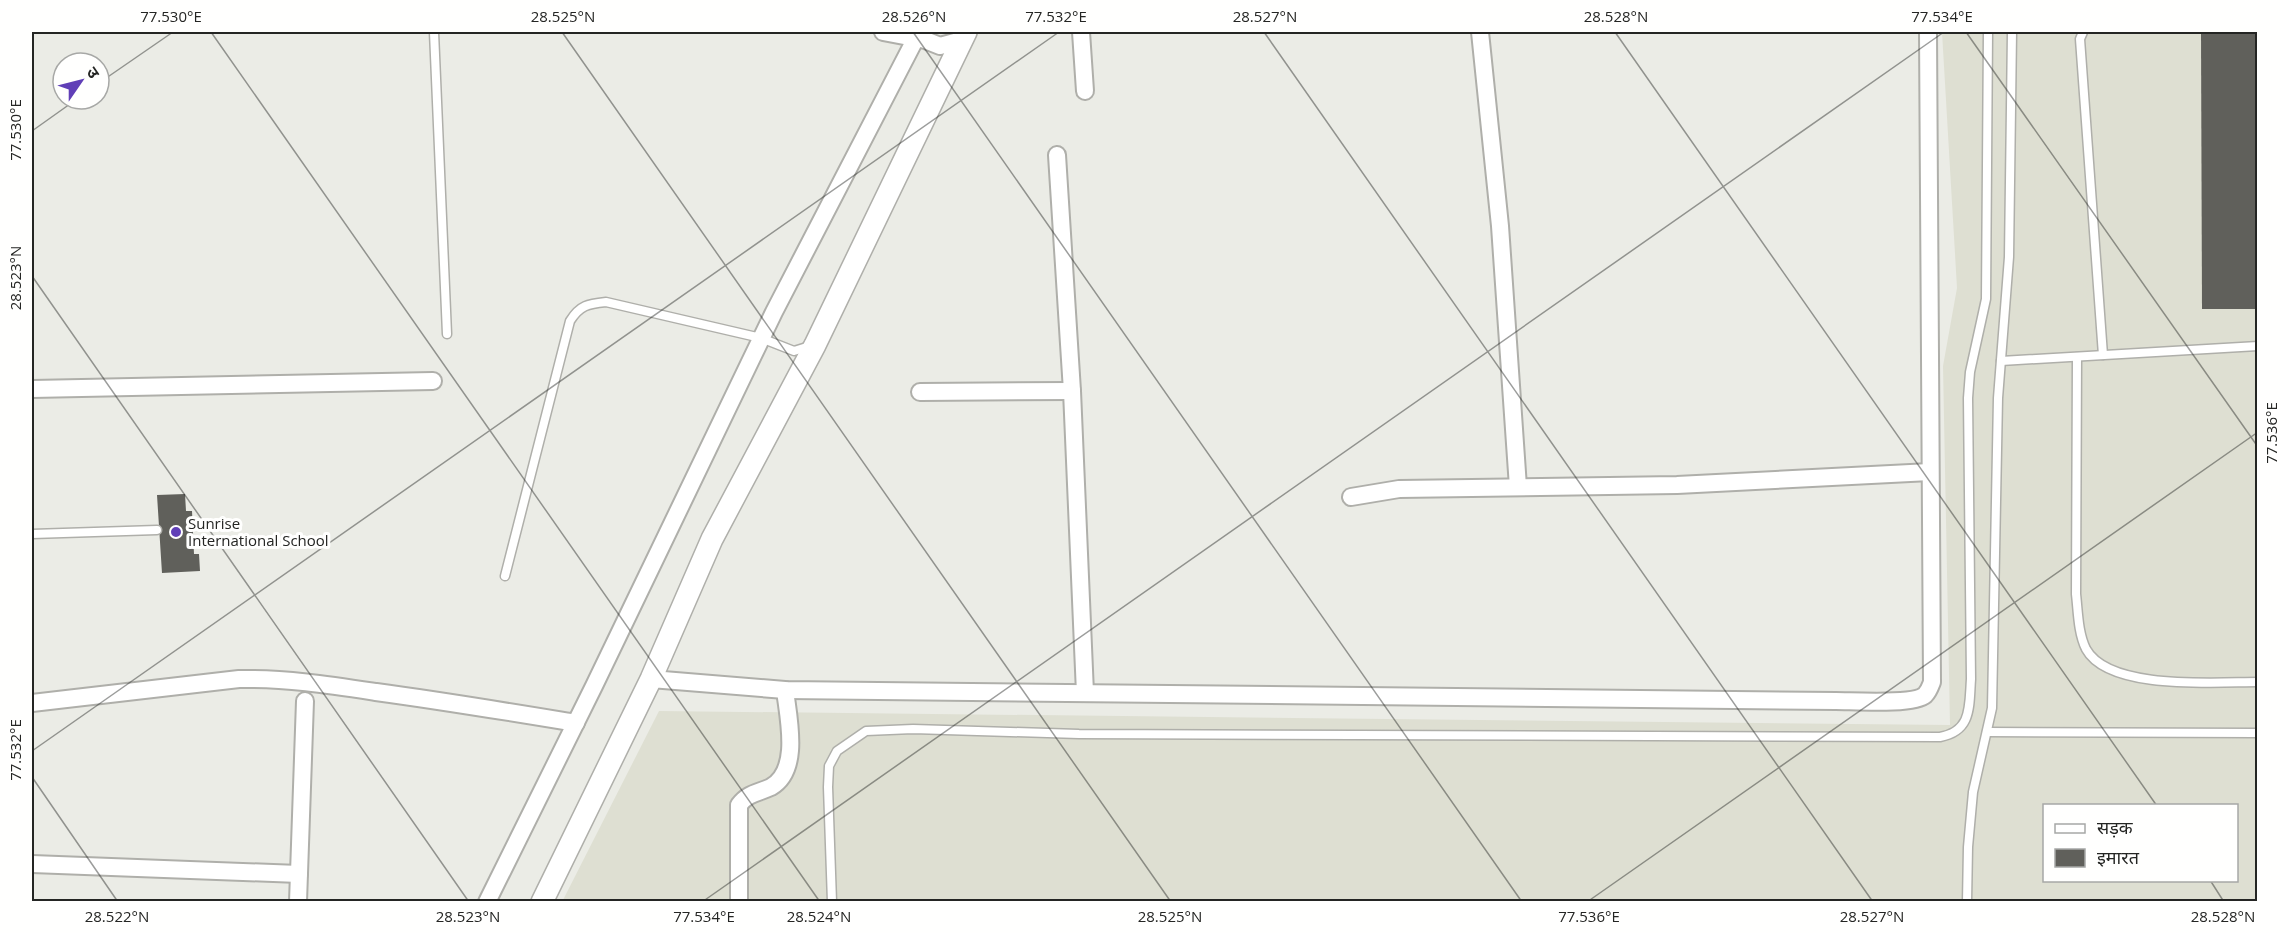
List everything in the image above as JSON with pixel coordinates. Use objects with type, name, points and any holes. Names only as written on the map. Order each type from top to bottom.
[{"type":"street","points":[[883,32],[925,39],[964,36]]},
{"type":"street","points":[[1081,32],[1085,91]]},
{"type":"street","points":[[1480,32],[1500,226],[1518,487]]},
{"type":"street","points":[[651,679],[784,690],[1836,701],[1917,699],[1925,696],[1932,682],[1928,32]]},
{"type":"street","points":[[542,902],[651,679],[712,539],[815,345],[964,36]]},
{"type":"street","points":[[487,902],[766,340],[925,39]]},
{"type":"street","points":[[1057,155],[1072,391],[1085,693]]},
{"type":"street","points":[[32,388],[433,381]]},
{"type":"street","points":[[920,392],[1072,391]]},
{"type":"street","points":[[1351,497],[1399,489],[1677,485],[1930,472]]},
{"type":"street","points":[[32,703],[228,680],[264,679],[309,682],[444,701],[576,723]]},
{"type":"street","points":[[739,902],[739,805],[745,796],[771,787],[781,778],[789,759],[791,746],[784,690]]},
{"type":"street","points":[[298,902],[305,701]]},
{"type":"street","points":[[32,864],[299,874]]},
{"type":"lane","points":[[434,32],[447,334]]},
{"type":"lane","points":[[832,902],[829,766],[837,751],[848,741],[866,731],[913,729],[1090,734],[1940,737],[1953,734],[1961,729],[1966,718],[1971,679],[1968,398],[1970,372],[1986,299],[1988,32]]},
{"type":"lane","points":[[1967,902],[1968,847],[1973,792],[1992,708],[1998,398],[2009,257],[2012,32]]},
{"type":"lane","points":[[2083,32],[2080,39],[2103,355]]},
{"type":"lane","points":[[506,576],[570,321],[577,309],[586,304],[606,302],[766,340],[794,351],[815,345]]},
{"type":"lane","points":[[2001,361],[2258,346]]},
{"type":"lane","points":[[2077,357],[2076,594],[2080,630],[2086,649],[2100,666],[2127,676],[2177,682],[2258,682]]},
{"type":"lane","points":[[32,534],[157,530]]},
{"type":"lane","points":[[1987,732],[2258,733]]},
{"type":"shaded area","points":[[1942,32],[2257,32],[2257,901],[562,902],[659,711],[1950,725],[1943,366],[1957,288]]},
{"type":"building","points":[[2201,32],[2258,32],[2258,309],[2202,309]]},
{"type":"building","name":"Sunrise International School","points":[[185,494],[186,511],[192,511],[194,554],[199,554],[200,571],[162,573],[157,495]]},
{"type":"place","name":"Sunrise International School","points":[[176,532]]}]
